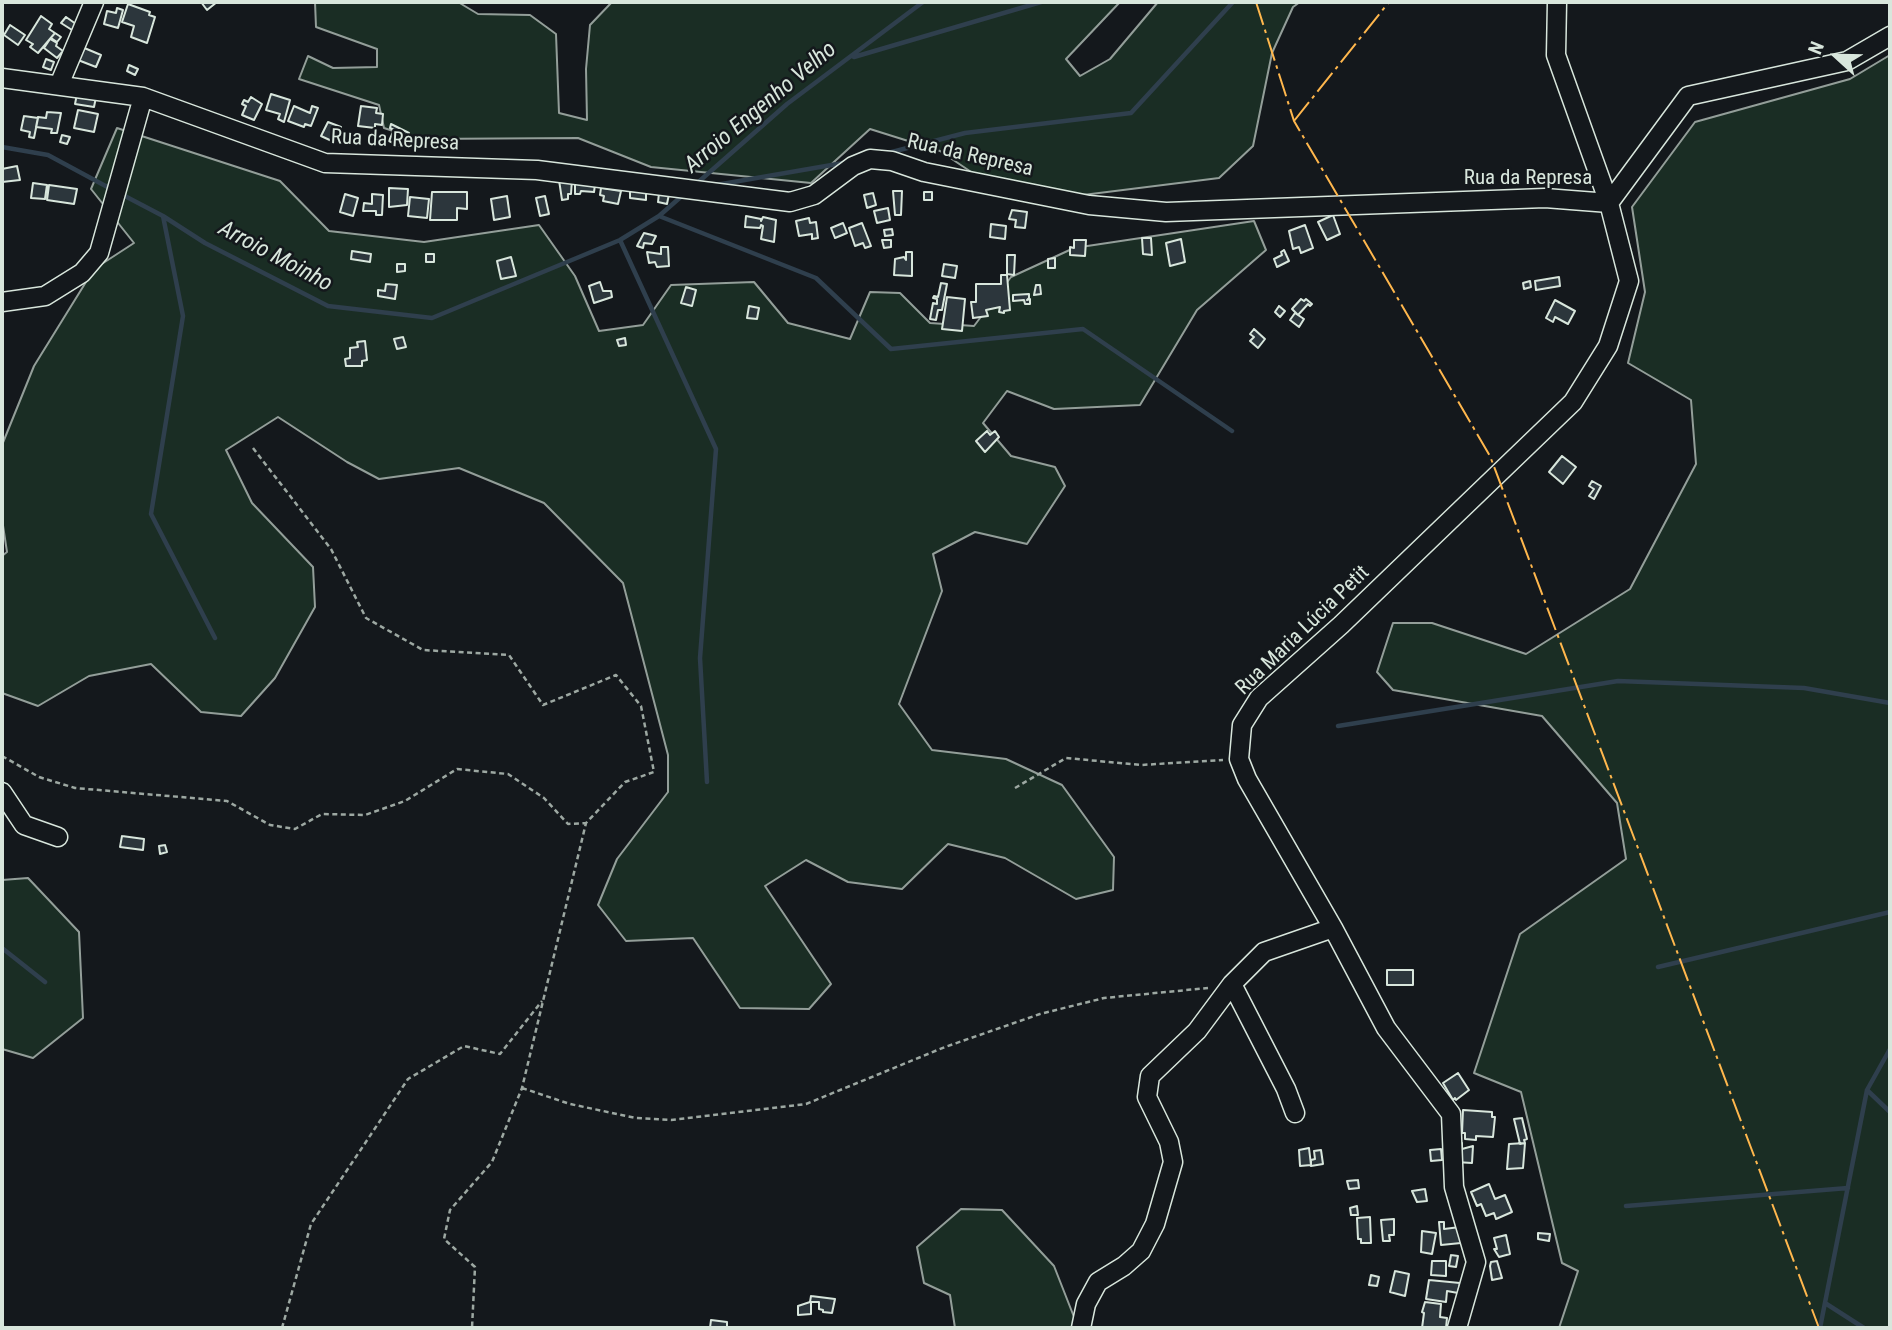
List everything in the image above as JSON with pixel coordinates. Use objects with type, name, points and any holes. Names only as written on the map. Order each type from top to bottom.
[{"type":"street","points":[[59,85],[94,2]]},
{"type":"street","name":"Rua Maria Lúcia Petit","points":[[1239,759],[1242,725],[1259,698],[1341,625],[1573,402],[1608,346],[1629,281],[1609,203],[1556,55],[1557,2]]},
{"type":"street","name":"Rua da Represa","points":[[2,78],[142,97],[325,163],[537,170],[790,202],[814,195],[853,166],[870,159],[892,161],[923,172],[1089,205],[1166,212],[1545,198],[1609,203],[1688,96],[1847,61],[1890,36]]},
{"type":"street","points":[[2,302],[44,296],[82,273],[99,253],[142,97]]},
{"type":"street","points":[[1239,759],[1247,779],[1333,928],[1386,1028],[1451,1114],[1454,1187],[1476,1262],[1457,1328]]},
{"type":"street","points":[[2,792],[24,825],[58,837]]},
{"type":"street","points":[[1082,1328],[1086,1304],[1098,1282],[1124,1266],[1141,1251],[1155,1224],[1173,1161],[1169,1142],[1147,1097],[1150,1076],[1197,1031],[1232,984],[1264,952],[1333,928]]},
{"type":"street","points":[[1232,984],[1286,1089],[1295,1113]]},
{"type":"path","points":[[253,448],[331,550],[366,618],[423,650],[509,655],[543,705],[616,675],[641,706],[654,772],[625,782],[586,823],[522,1088],[492,1162],[450,1210],[444,1240],[475,1267],[472,1328]]},
{"type":"path","points":[[2,756],[39,777],[75,788],[227,801],[270,825],[295,829],[322,814],[365,815],[405,801],[457,769],[508,774],[544,798],[568,824],[586,823]]},
{"type":"path","points":[[1015,788],[1066,758],[1141,765],[1239,759]]},
{"type":"path","points":[[522,1088],[570,1104],[623,1115],[671,1120],[806,1104],[944,1047],[1040,1014],[1104,998],[1232,984]]},
{"type":"path","points":[[282,1328],[311,1224],[408,1079],[464,1046],[500,1054],[543,1000]]},
{"type":"green space","points":[[315,2],[458,2],[478,14],[530,15],[556,34],[559,113],[587,120],[586,69],[590,25],[612,2],[1120,2],[1066,59],[1080,76],[1110,59],[1158,2],[1300,2],[1293,7],[1272,53],[1253,146],[1219,178],[1075,196],[992,186],[940,151],[870,129],[811,183],[651,167],[578,138],[418,139],[384,128],[379,105],[299,79],[308,56],[333,68],[377,67],[377,49],[316,27]]},
{"type":"green space","points":[[1890,55],[1890,1328],[1559,1328],[1578,1271],[1562,1263],[1521,1092],[1474,1073],[1520,934],[1626,859],[1617,803],[1542,716],[1393,690],[1377,672],[1393,623],[1432,623],[1526,654],[1630,589],[1696,464],[1691,400],[1628,363],[1645,292],[1632,207],[1695,122],[1850,79]]},
{"type":"green space","points":[[117,128],[280,181],[329,231],[424,242],[539,225],[575,276],[599,331],[643,325],[671,285],[754,282],[788,323],[850,339],[870,292],[900,293],[930,323],[974,326],[1011,277],[1074,248],[1254,221],[1266,250],[1197,310],[1140,405],[1054,409],[1007,391],[983,423],[1011,456],[1055,467],[1065,486],[1027,544],[975,532],[933,554],[942,591],[899,704],[932,750],[1006,759],[1062,785],[1114,857],[1113,890],[1076,899],[1005,858],[948,844],[902,889],[848,882],[806,860],[765,886],[831,984],[809,1009],[740,1008],[693,938],[626,941],[598,905],[617,859],[668,792],[668,755],[623,583],[544,503],[459,468],[379,479],[347,462],[278,417],[226,450],[252,503],[313,567],[315,607],[275,678],[241,716],[201,712],[151,664],[89,676],[38,706],[2,693],[2,556],[7,552],[2,519],[2,445],[34,366],[94,269],[134,243],[91,189]]},
{"type":"green space","points":[[28,878],[79,932],[83,1018],[33,1058],[2,1049],[2,880]]},
{"type":"green space","points":[[961,1209],[1002,1210],[1054,1266],[1076,1322],[1075,1328],[955,1328],[950,1295],[924,1283],[917,1247]]},
{"type":"building","points":[[201,2],[217,2],[207,10]]},
{"type":"building","points":[[128,4],[150,12],[149,15],[155,17],[147,43],[131,37],[134,26],[122,22]]},
{"type":"building","points":[[117,8],[123,10],[118,28],[104,24],[107,11],[116,13]]},
{"type":"building","points":[[41,16],[52,24],[49,29],[55,33],[38,53],[30,47],[33,44],[26,40]]},
{"type":"building","points":[[66,17],[76,24],[72,30],[61,23]]},
{"type":"building","points":[[10,25],[25,35],[18,45],[4,35]]},
{"type":"building","points":[[55,33],[61,37],[57,42],[51,38]]},
{"type":"building","points":[[50,39],[63,51],[57,58],[44,48]]},
{"type":"building","points":[[82,47],[101,55],[96,67],[78,60]]},
{"type":"building","points":[[46,59],[54,62],[51,70],[43,67]]},
{"type":"building","points":[[129,65],[138,69],[135,75],[127,71]]},
{"type":"building","points":[[77,94],[96,97],[94,107],[75,104]]},
{"type":"building","points":[[271,94],[290,100],[284,122],[278,119],[280,114],[266,110]]},
{"type":"building","points":[[251,97],[262,104],[254,120],[242,115],[246,106],[242,104],[244,100],[248,102]]},
{"type":"building","points":[[294,106],[310,113],[312,106],[318,108],[311,126],[305,124],[304,127],[288,121]]},
{"type":"building","points":[[361,106],[377,108],[376,113],[383,114],[382,125],[375,124],[375,128],[358,126]]},
{"type":"building","points":[[78,110],[98,114],[94,132],[74,128]]},
{"type":"building","points":[[47,112],[61,113],[57,133],[51,133],[52,129],[36,127],[38,117],[46,118]]},
{"type":"building","points":[[24,116],[38,118],[34,138],[29,137],[30,132],[21,130]]},
{"type":"building","points":[[328,122],[341,127],[334,142],[321,136]]},
{"type":"building","points":[[391,124],[409,133],[402,147],[389,141],[394,130],[390,128]]},
{"type":"building","points":[[62,135],[70,137],[67,144],[60,142]]},
{"type":"building","points":[[17,166],[20,180],[2,182],[2,169]]},
{"type":"building","points":[[572,179],[571,194],[568,194],[568,199],[562,200],[559,180]]},
{"type":"building","points":[[575,182],[595,185],[594,192],[581,191],[580,194],[575,194]]},
{"type":"building","points":[[33,183],[47,185],[45,199],[31,198]]},
{"type":"building","points":[[49,185],[77,189],[74,204],[47,200]]},
{"type":"building","points":[[389,188],[408,189],[407,205],[389,207]]},
{"type":"building","points":[[601,188],[621,191],[618,204],[603,201]]},
{"type":"building","points":[[630,191],[646,192],[646,200],[630,198]]},
{"type":"building","points":[[893,191],[902,191],[901,215],[895,215]]},
{"type":"building","points":[[432,192],[467,192],[467,209],[457,208],[457,220],[430,220]]},
{"type":"building","points":[[924,192],[932,192],[932,200],[924,200]]},
{"type":"building","points":[[659,193],[669,194],[667,204],[658,202]]},
{"type":"building","points":[[873,193],[876,205],[867,208],[864,195]]},
{"type":"building","points":[[345,194],[358,198],[353,216],[340,212]]},
{"type":"building","points":[[372,194],[383,195],[382,215],[376,215],[376,211],[363,211],[364,203],[372,204]]},
{"type":"building","points":[[507,196],[510,217],[494,220],[491,199]]},
{"type":"building","points":[[545,196],[549,214],[540,216],[536,198]]},
{"type":"building","points":[[410,197],[429,199],[427,218],[408,216]]},
{"type":"building","points":[[888,208],[890,220],[877,223],[874,211]]},
{"type":"building","points":[[1012,210],[1027,212],[1025,228],[1015,227],[1016,220],[1009,219]]},
{"type":"building","points":[[1333,215],[1340,234],[1327,240],[1318,222]]},
{"type":"building","points":[[746,216],[761,221],[763,217],[776,220],[774,242],[761,239],[763,226],[745,227]]},
{"type":"building","points":[[809,218],[810,223],[816,222],[818,238],[812,239],[812,234],[799,236],[796,221]]},
{"type":"building","points":[[843,223],[847,233],[835,238],[831,228]]},
{"type":"building","points":[[862,223],[871,246],[865,248],[863,243],[855,246],[849,228]]},
{"type":"building","points":[[991,224],[1006,226],[1005,239],[990,237]]},
{"type":"building","points":[[1305,225],[1313,248],[1301,253],[1299,247],[1293,249],[1289,231]]},
{"type":"building","points":[[892,229],[893,235],[885,236],[884,230]]},
{"type":"building","points":[[644,233],[656,236],[652,244],[644,243],[643,248],[637,246]]},
{"type":"building","points":[[1142,238],[1151,238],[1152,255],[1143,254]]},
{"type":"building","points":[[1181,239],[1185,262],[1170,266],[1166,243]]},
{"type":"building","points":[[882,240],[891,240],[891,247],[884,248]]},
{"type":"building","points":[[1074,240],[1086,240],[1085,256],[1070,255]]},
{"type":"building","points":[[661,247],[668,247],[669,266],[657,267],[655,262],[649,263],[647,252],[661,254]]},
{"type":"building","points":[[1284,250],[1289,261],[1277,267],[1274,259],[1282,255]]},
{"type":"building","points":[[352,251],[371,254],[370,262],[351,259]]},
{"type":"building","points":[[906,252],[912,252],[912,276],[894,275],[895,259],[904,257],[906,260]]},
{"type":"building","points":[[426,254],[434,254],[434,262],[426,262]]},
{"type":"building","points":[[1007,255],[1015,255],[1014,275],[1007,274]]},
{"type":"building","points":[[511,257],[516,276],[501,279],[497,261]]},
{"type":"building","points":[[1055,258],[1055,268],[1048,268],[1048,259]]},
{"type":"building","points":[[397,264],[405,264],[405,271],[397,272]]},
{"type":"building","points":[[944,264],[957,266],[955,278],[942,276]]},
{"type":"building","points":[[1001,275],[1007,275],[1010,310],[999,312],[1000,307],[986,310],[988,316],[973,318],[971,302],[976,302],[976,284],[1001,284]]},
{"type":"building","points":[[1559,277],[1560,286],[1536,290],[1535,281]]},
{"type":"building","points":[[1530,281],[1531,287],[1524,289],[1523,283]]},
{"type":"building","points":[[600,282],[603,291],[611,291],[612,297],[594,303],[589,286]]},
{"type":"building","points":[[941,283],[947,284],[942,310],[938,310],[936,320],[930,319],[933,303],[937,304],[937,299],[933,298],[938,297]]},
{"type":"building","points":[[386,284],[397,285],[395,299],[378,296],[378,290],[385,291]]},
{"type":"building","points":[[1036,285],[1040,285],[1041,294],[1034,295]]},
{"type":"building","points":[[686,287],[696,290],[692,306],[681,303]]},
{"type":"building","points":[[1029,294],[1027,300],[1030,299],[1030,304],[1025,304],[1024,300],[1013,301],[1013,295]]},
{"type":"building","points":[[947,297],[965,299],[962,331],[942,329]]},
{"type":"building","points":[[1301,299],[1312,304],[1308,304],[1298,315],[1292,309]]},
{"type":"building","points":[[1555,300],[1575,311],[1568,324],[1555,317],[1553,322],[1546,318]]},
{"type":"building","points":[[749,306],[759,308],[757,319],[747,318]]},
{"type":"building","points":[[1279,306],[1285,311],[1280,317],[1275,312]]},
{"type":"building","points":[[1295,313],[1304,319],[1299,327],[1290,320]]},
{"type":"building","points":[[1254,329],[1265,339],[1258,348],[1250,341],[1254,337],[1250,334]]},
{"type":"building","points":[[403,337],[406,347],[397,349],[394,339]]},
{"type":"building","points":[[625,338],[626,345],[619,346],[617,340]]},
{"type":"building","points":[[365,341],[367,360],[362,361],[362,366],[346,366],[345,359],[350,358],[350,348],[358,347],[357,342]]},
{"type":"building","points":[[987,431],[990,435],[995,431],[999,437],[985,452],[976,441]]},
{"type":"building","points":[[1562,456],[1576,467],[1563,484],[1549,472]]},
{"type":"building","points":[[1592,481],[1601,486],[1594,499],[1589,496],[1594,489],[1589,486]]},
{"type":"building","points":[[122,836],[144,839],[143,850],[120,847]]},
{"type":"building","points":[[165,845],[167,852],[160,854],[159,846]]},
{"type":"building","points":[[1387,970],[1413,970],[1413,985],[1387,985]]},
{"type":"building","points":[[1458,1073],[1469,1090],[1453,1100],[1443,1083]]},
{"type":"building","points":[[1463,1110],[1492,1112],[1492,1117],[1495,1117],[1493,1137],[1476,1136],[1476,1140],[1465,1139],[1465,1133],[1462,1133]]},
{"type":"building","points":[[1522,1118],[1527,1139],[1520,1144],[1514,1119]]},
{"type":"building","points":[[1457,1143],[1462,1143],[1462,1149],[1473,1146],[1472,1163],[1456,1162]]},
{"type":"building","points":[[1525,1143],[1523,1168],[1507,1169],[1509,1144]]},
{"type":"building","points":[[1309,1148],[1311,1165],[1300,1166],[1299,1150]]},
{"type":"building","points":[[1441,1149],[1442,1160],[1431,1161],[1430,1150]]},
{"type":"building","points":[[1321,1150],[1323,1164],[1311,1166],[1311,1160],[1315,1159],[1314,1151]]},
{"type":"building","points":[[1358,1180],[1359,1188],[1349,1189],[1347,1181]]},
{"type":"building","points":[[1489,1184],[1495,1199],[1505,1195],[1512,1212],[1496,1219],[1494,1213],[1486,1216],[1481,1204],[1477,1206],[1471,1192]]},
{"type":"building","points":[[1425,1189],[1427,1201],[1417,1202],[1412,1191]]},
{"type":"building","points":[[1357,1206],[1358,1215],[1351,1215],[1350,1208]]},
{"type":"building","points":[[1370,1217],[1371,1243],[1361,1243],[1361,1239],[1358,1239],[1357,1218]]},
{"type":"building","points":[[1394,1219],[1394,1235],[1389,1235],[1390,1241],[1383,1241],[1381,1220]]},
{"type":"building","points":[[1439,1222],[1444,1222],[1444,1229],[1460,1227],[1461,1243],[1441,1245]]},
{"type":"building","points":[[1422,1231],[1436,1233],[1432,1254],[1421,1252]]},
{"type":"building","points":[[1538,1233],[1550,1234],[1549,1241],[1538,1239]]},
{"type":"building","points":[[1506,1235],[1510,1254],[1499,1257],[1494,1249],[1497,1249],[1494,1238]]},
{"type":"building","points":[[1451,1255],[1458,1256],[1456,1267],[1449,1266]]},
{"type":"building","points":[[1432,1261],[1446,1261],[1446,1276],[1431,1275]]},
{"type":"building","points":[[1497,1261],[1502,1278],[1492,1280],[1491,1262]]},
{"type":"building","points":[[1395,1271],[1409,1274],[1405,1296],[1390,1292]]},
{"type":"building","points":[[1371,1275],[1379,1277],[1377,1286],[1369,1285]]},
{"type":"building","points":[[1429,1280],[1460,1283],[1458,1293],[1447,1291],[1446,1302],[1426,1299]]},
{"type":"building","points":[[811,1296],[835,1299],[832,1313],[819,1309],[819,1302],[811,1302],[811,1314],[798,1315],[798,1306],[810,1302]]},
{"type":"building","points":[[1425,1302],[1441,1304],[1440,1317],[1447,1318],[1446,1328],[1422,1328]]},
{"type":"building","points":[[711,1320],[727,1322],[727,1328],[710,1328]]},
{"type":"waterway","name":"Arroio Engenho Velho","points":[[695,185],[787,104],[923,2]]},
{"type":"waterway","points":[[854,57],[1041,2]]},
{"type":"waterway","points":[[888,153],[965,133],[1131,113],[1233,2]]},
{"type":"waterway","name":"Arroio Moinho","points":[[2,147],[48,155],[113,190]]},
{"type":"waterway","points":[[716,185],[849,162]]},
{"type":"waterway","name":"Arroio Moinho","points":[[121,194],[163,216],[205,243],[328,306],[432,318],[620,240],[659,216],[683,195]]},
{"type":"waterway","points":[[163,216],[183,316],[151,514],[215,638]]},
{"type":"waterway","points":[[659,216],[816,278],[891,349],[1083,329],[1232,431]]},
{"type":"waterway","points":[[620,240],[716,449],[700,658],[707,782]]},
{"type":"waterway","points":[[1338,726],[1618,681],[1804,688],[1890,703]]},
{"type":"waterway","points":[[1658,967],[1890,912]]},
{"type":"waterway","points":[[2,948],[45,982]]},
{"type":"waterway","points":[[1820,1328],[1867,1090],[1890,1049]]},
{"type":"waterway","points":[[1867,1090],[1890,1112]]},
{"type":"waterway","points":[[1626,1206],[1848,1188]]},
{"type":"waterway","points":[[1825,1303],[1864,1328]]},
{"type":"power","points":[[1256,2],[1294,121],[1490,456],[1819,1328]]},
{"type":"power","points":[[1294,121],[1389,2]]}]
